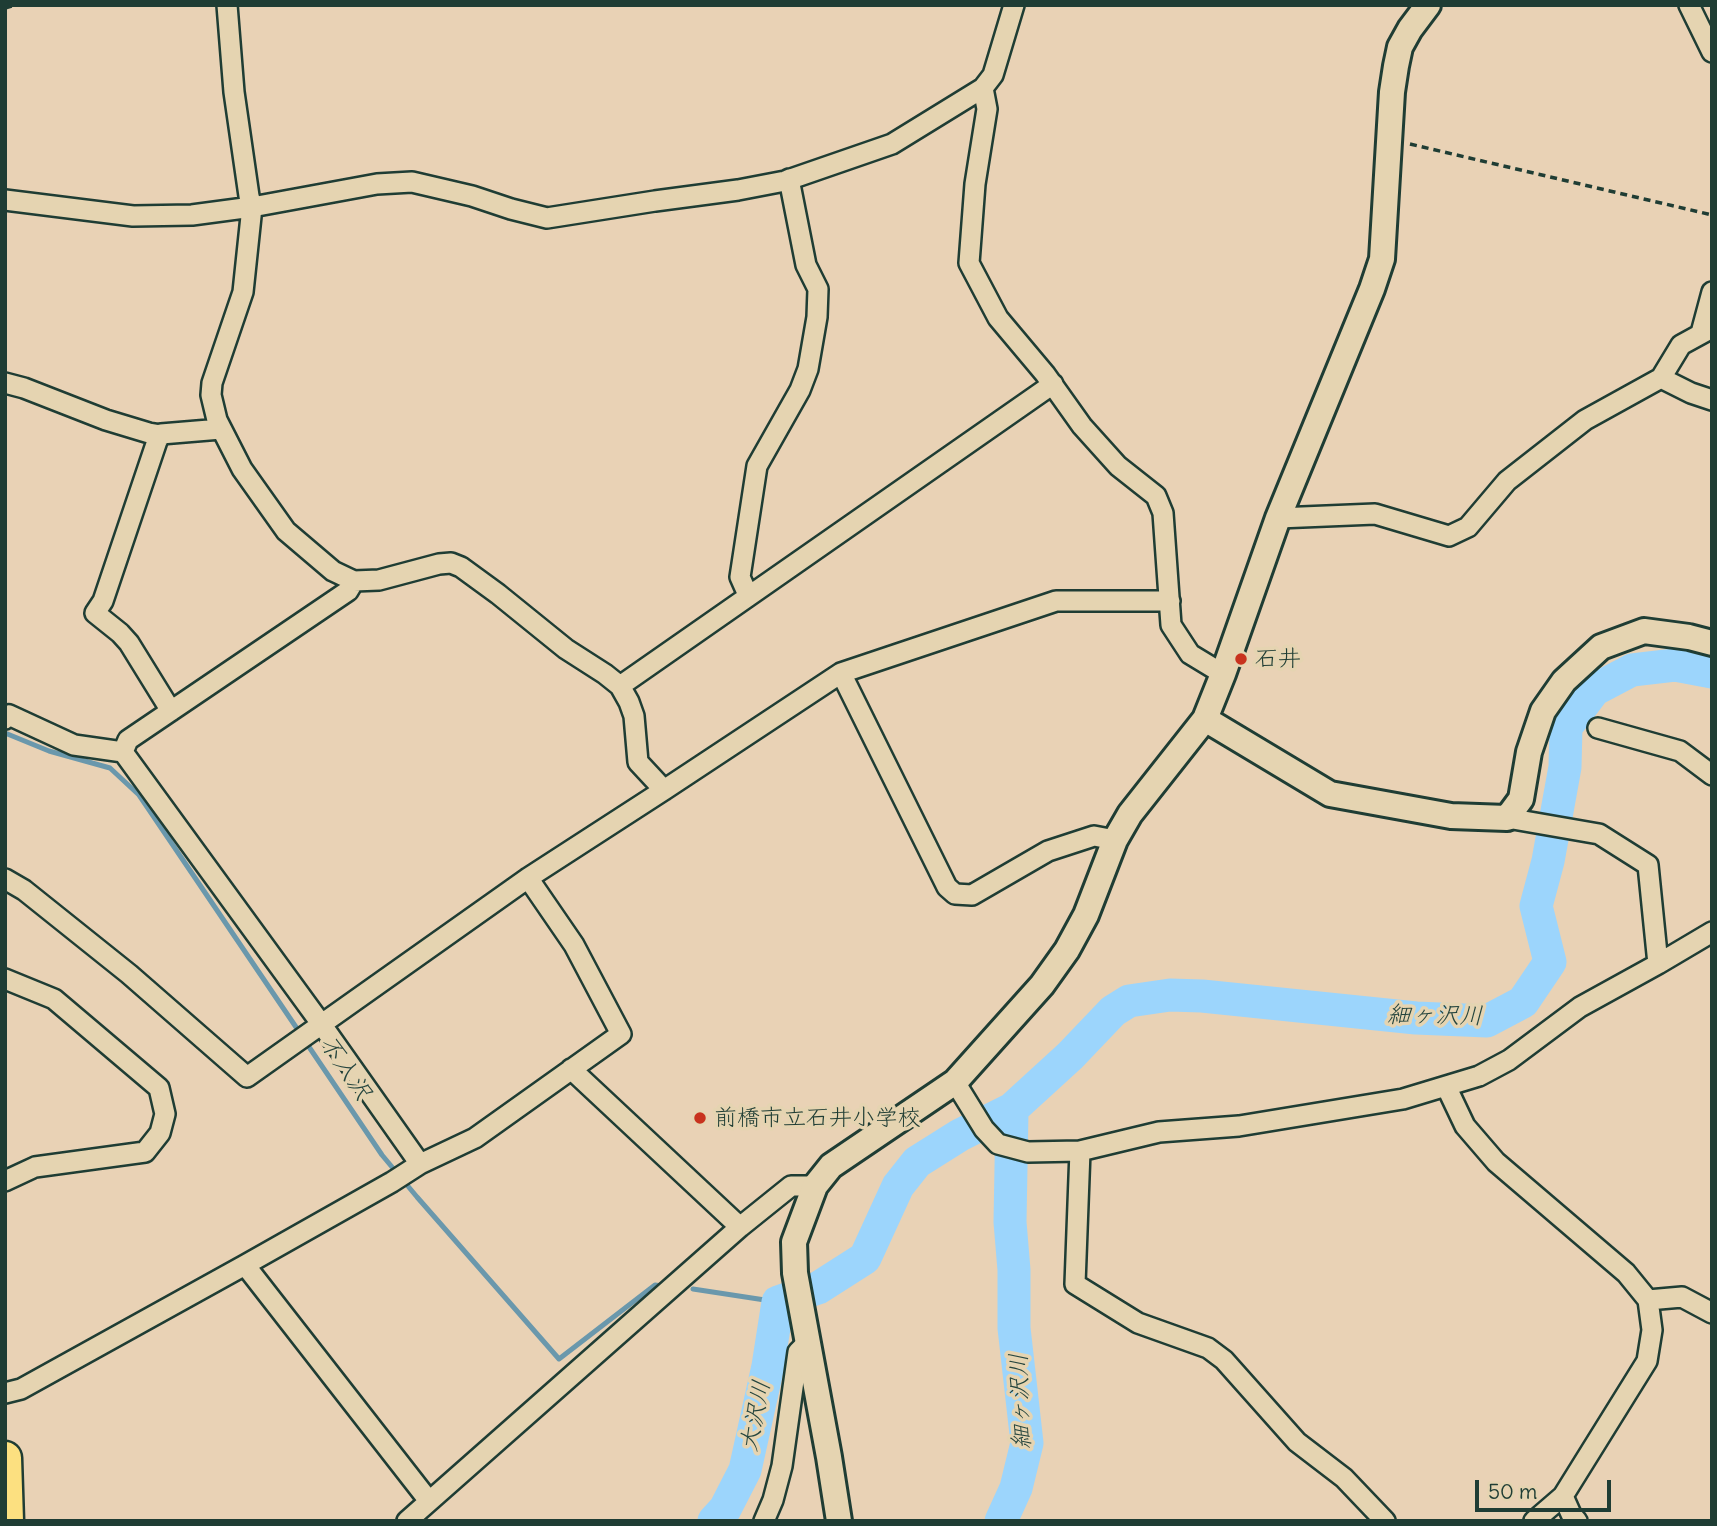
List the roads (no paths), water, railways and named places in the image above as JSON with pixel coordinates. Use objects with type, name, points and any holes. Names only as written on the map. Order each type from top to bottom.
[{"type":"highway","points":[[5,1458],[7,1521]]},
{"type":"street","points":[[227,5],[234,92],[252,207],[243,292],[212,383],[211,395],[220,429],[242,469],[286,531],[332,571],[354,581],[379,580],[439,564],[461,566],[566,649],[605,674],[620,686],[629,702],[634,716],[638,762],[664,790]]},
{"type":"street","points":[[5,200],[133,216],[192,215],[377,184],[412,182],[472,195],[547,218],[738,190],[789,180],[891,144],[983,88],[993,75],[1014,5]]},
{"type":"street","points":[[839,1521],[795,1273],[794,1242],[815,1186],[831,1166],[955,1082],[1042,985],[1067,950],[1086,915],[1115,840],[1130,814],[1205,719],[1278,518],[1382,259],[1395,66],[1400,47],[1428,5]]},
{"type":"street","points":[[1689,5],[1712,52]]},
{"type":"street","points":[[983,88],[987,109],[975,184],[969,263],[998,318],[1053,384],[1082,426],[1118,466],[1156,496],[1163,513],[1171,625],[1190,654],[1223,674]]},
{"type":"street","points":[[748,595],[740,578],[757,466],[800,390],[808,369],[817,317],[818,289],[806,265],[789,180]]},
{"type":"street","points":[[1278,518],[1375,514],[1449,536],[1468,527],[1507,481],[1586,421],[1661,378],[1681,345],[1706,331],[1712,292]]},
{"type":"street","points":[[1661,378],[1712,400]]},
{"type":"street","points":[[5,383],[149,433],[161,435],[220,429]]},
{"type":"street","points":[[620,686],[1053,384]]},
{"type":"street","points":[[161,435],[157,440],[103,601],[95,613],[129,643],[170,711]]},
{"type":"street","points":[[123,752],[128,740],[348,591],[354,581]]},
{"type":"street","points":[[5,879],[24,890],[130,974],[247,1077],[528,878],[841,673],[1056,601],[1170,601]]},
{"type":"street","points":[[1518,820],[1529,752],[1543,711],[1564,681],[1601,648],[1644,631],[1712,643]]},
{"type":"street","points":[[841,673],[947,887],[955,894],[972,895],[1048,851],[1094,836],[1115,840]]},
{"type":"street","points":[[5,719],[9,715],[74,745],[123,752],[322,1025],[407,1173]]},
{"type":"street","points":[[1205,719],[1330,794],[1451,816],[1518,820],[1599,834],[1648,865],[1658,964]]},
{"type":"street","points":[[1598,728],[1680,751],[1711,775]]},
{"type":"street","points":[[5,1393],[21,1389],[407,1173],[475,1138],[621,1034],[574,945],[528,878]]},
{"type":"street","points":[[955,1082],[984,1129],[998,1144],[1028,1152],[1080,1151],[1159,1132],[1239,1126],[1403,1099],[1479,1076],[1510,1060],[1580,1007],[1712,932]]},
{"type":"street","points":[[5,979],[54,999],[117,1052],[159,1088],[165,1114],[160,1133],[145,1152],[35,1167],[5,1181]]},
{"type":"street","points":[[571,1069],[740,1227]]},
{"type":"street","points":[[1446,1086],[1465,1126],[1496,1162],[1626,1273],[1648,1300],[1652,1330],[1647,1361],[1563,1496],[1534,1521]]},
{"type":"street","points":[[1080,1151],[1075,1284],[1138,1323],[1208,1348],[1224,1360],[1297,1442],[1344,1478],[1385,1521]]},
{"type":"street","points":[[407,1521],[740,1227],[791,1186],[815,1186]]},
{"type":"street","points":[[245,1265],[429,1501]]},
{"type":"street","points":[[1648,1300],[1682,1297],[1712,1313]]},
{"type":"street","points":[[764,1521],[782,1466],[798,1352],[807,1343]]},
{"type":"street","points":[[1563,1496],[1577,1521]]},
{"type":"waterway","name":"細ヶ沢川","points":[[714,1521],[725,1509],[745,1470],[768,1366],[778,1302],[818,1288],[865,1258],[898,1186],[917,1162],[960,1135],[1012,1109],[1070,1056],[1113,1011],[1129,1001],[1170,995],[1202,996],[1416,1018],[1487,1021],[1523,1002],[1550,962],[1536,906],[1548,861],[1565,767],[1566,727],[1594,690],[1632,670],[1675,665],[1712,672]]},
{"type":"waterway","name":"不入沢","points":[[5,733],[49,751],[110,768],[139,795],[300,1033]]},
{"type":"waterway","name":"不入沢","points":[[305,1041],[382,1155],[559,1359],[655,1285],[662,1286]]},
{"type":"waterway","name":"細ヶ沢川","points":[[1001,1521],[1016,1488],[1027,1443],[1014,1328],[1014,1270],[1010,1222],[1012,1112]]},
{"type":"waterway","name":"不入沢","points":[[693,1289],[778,1302]]},
{"type":"place","name":"石井","points":[[1241,659]]},
{"type":"place","name":"前橋市立石井小学校","points":[[700,1118]]},
{"type":"water label","name":"大沢川","points":[[756,1416]]}]
